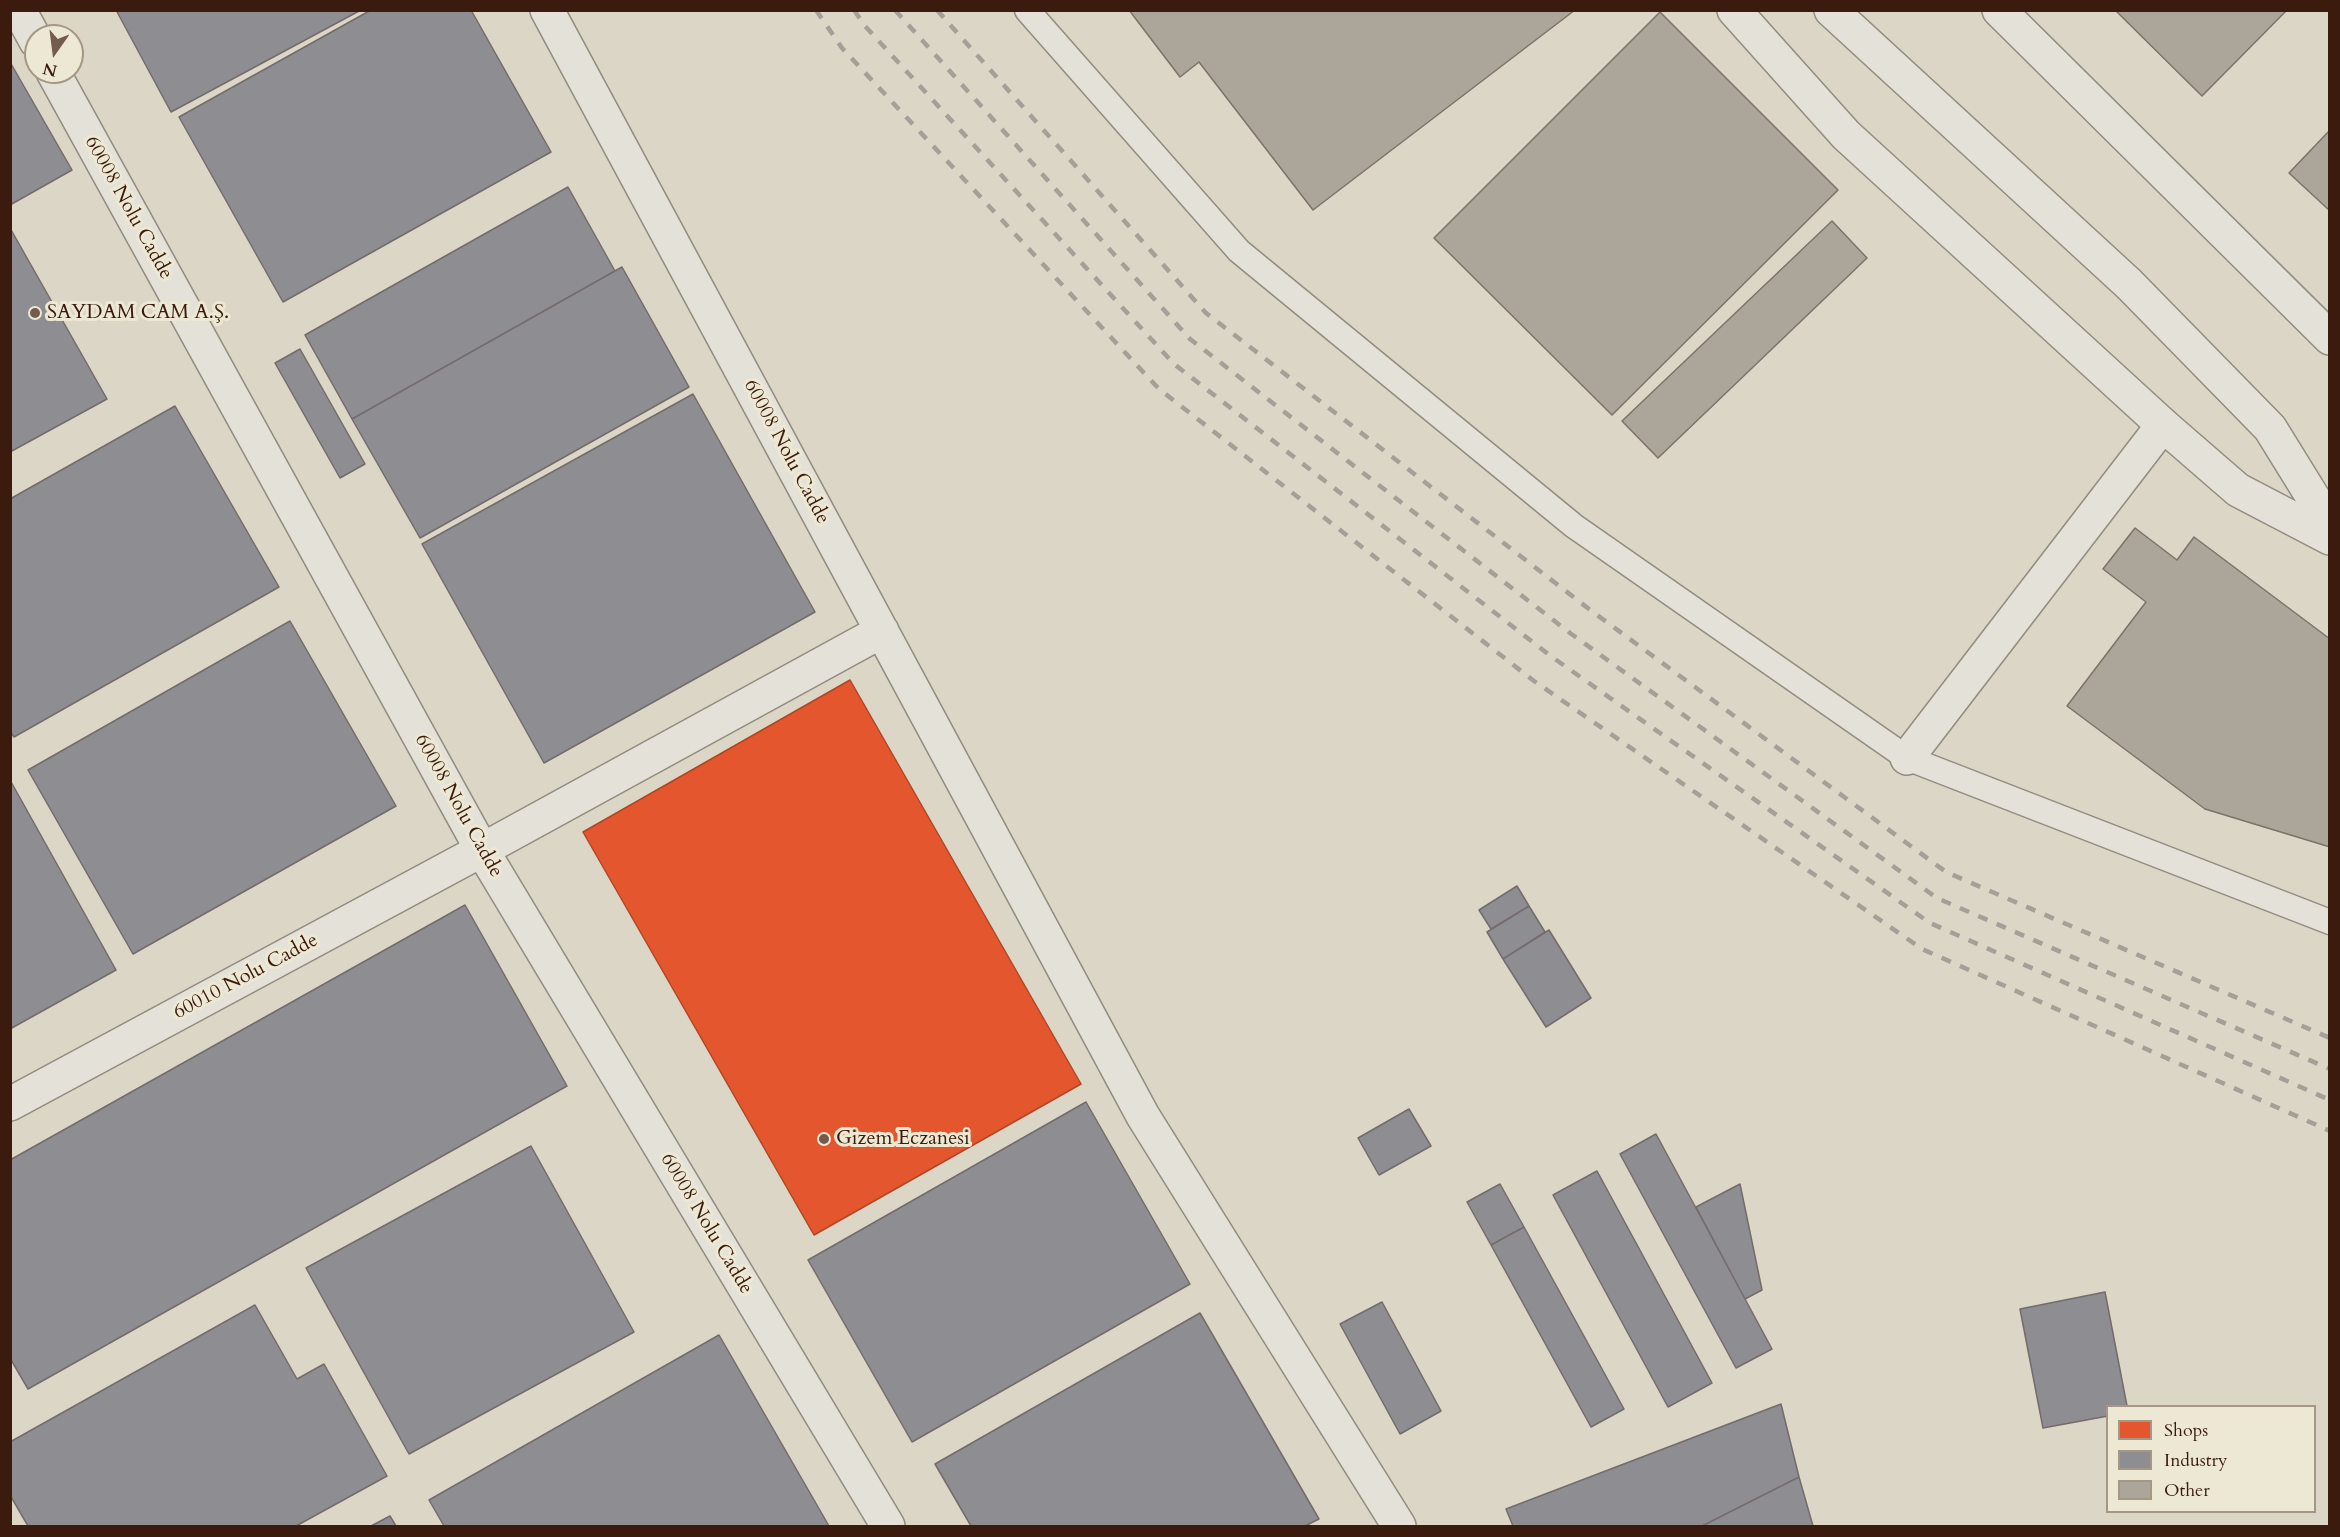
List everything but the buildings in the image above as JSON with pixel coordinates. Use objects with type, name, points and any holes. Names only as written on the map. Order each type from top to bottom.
[{"type":"street","points":[[19,10],[27,24]]},
{"type":"street","name":"60008 Nolu Cadde","points":[[547,10],[1143,1116],[1399,1527]]},
{"type":"street","points":[[1734,10],[1846,135],[2163,425],[2238,490],[2330,537]]},
{"type":"street","points":[[1831,10],[2129,284],[2270,428],[2330,525]]},
{"type":"street","points":[[1999,10],[2330,338]]},
{"type":"street","name":"60008 Nolu Cadde","points":[[60,84],[482,850],[888,1527]]},
{"type":"street","points":[[1907,758],[2163,425]]},
{"type":"street","name":"60010 Nolu Cadde","points":[[10,1104],[882,631]]},
{"type":"lane","points":[[1027,10],[1239,250],[1574,526],[1907,758],[2330,922]]},
{"type":"railway","points":[[816,10],[842,48],[1159,389],[1534,681],[1922,949],[2330,1131]]},
{"type":"railway","points":[[854,10],[865,26],[1174,364],[1552,657],[1930,923],[2330,1100]]},
{"type":"railway","points":[[895,10],[1190,339],[1570,633],[1937,898],[2330,1069]]},
{"type":"railway","points":[[937,10],[1206,313],[1589,609],[1946,872],[2330,1038]]},
{"type":"place","name":"SAYDAM CAM A.Ş.","points":[[35,313]]},
{"type":"place","name":"Gizem Eczanesi","points":[[824,1139]]}]
